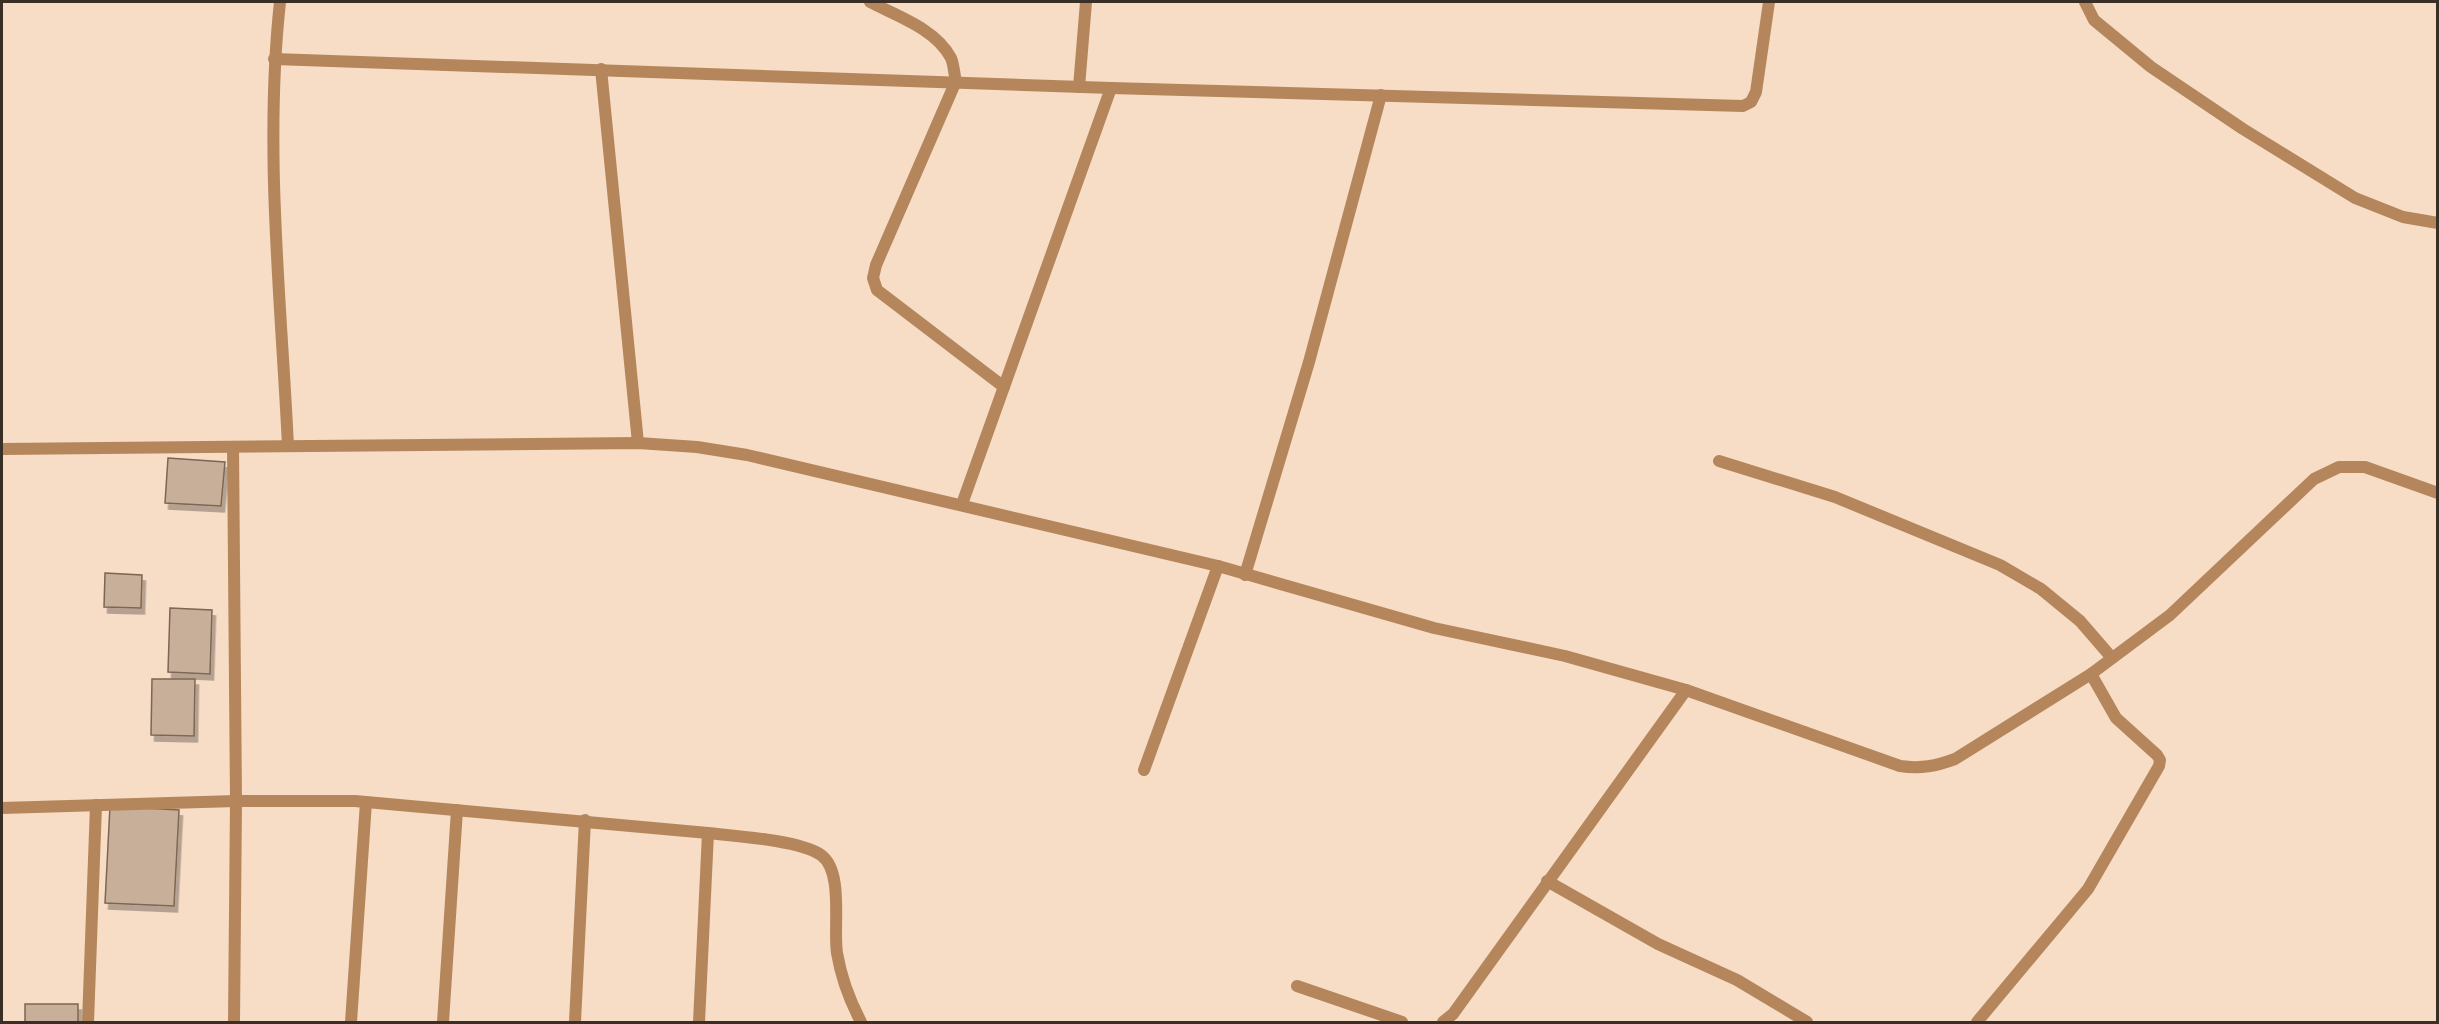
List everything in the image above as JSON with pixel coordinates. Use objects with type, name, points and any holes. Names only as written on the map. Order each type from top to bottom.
[{"type":"street","points":[[280,2],[274,59],[275,171],[288,447]]},
{"type":"street","points":[[870,2],[918,27],[942,44],[952,60],[956,81],[882,251],[873,278],[877,290],[1004,387]]},
{"type":"street","points":[[1079,87],[1086,2]]},
{"type":"street","points":[[274,59],[1079,87],[1743,106],[1751,102],[1756,92],[1769,2]]},
{"type":"street","points":[[2085,2],[2094,20],[2151,67],[2252,135],[2355,198],[2403,217],[2438,222]]},
{"type":"street","points":[[601,69],[638,443]]},
{"type":"street","points":[[962,504],[1111,88]]},
{"type":"street","points":[[1245,575],[1309,362],[1381,95]]},
{"type":"street","points":[[2,449],[638,443],[697,447],[747,455],[1218,566],[1434,628],[1564,656],[1686,690],[1733,709],[1900,766],[1917,768],[1936,766],[1955,759],[2091,674],[2170,615],[2313,478],[2339,467],[2365,467],[2438,493]]},
{"type":"street","points":[[233,447],[236,801],[234,1023]]},
{"type":"street","points":[[1719,461],[1835,497],[2000,565],[2042,589],[2080,621],[2112,658]]},
{"type":"street","points":[[1144,770],[1218,566]]},
{"type":"street","points":[[1977,1023],[2088,889],[2159,766],[2160,760],[2157,754],[2116,718],[2091,674]]},
{"type":"street","points":[[1443,1023],[1453,1014],[1686,690]]},
{"type":"street","points":[[2,808],[236,801],[366,802],[585,820],[708,833],[759,839],[811,850],[822,856],[830,865],[835,880],[837,952],[849,1001],[861,1023]]},
{"type":"street","points":[[351,1023],[366,802]]},
{"type":"street","points":[[88,1023],[96,805]]},
{"type":"street","points":[[443,1023],[457,810]]},
{"type":"street","points":[[575,1023],[585,820]]},
{"type":"street","points":[[699,1023],[708,833]]},
{"type":"street","points":[[1547,881],[1658,944],[1737,980],[1807,1023]]},
{"type":"street","points":[[1297,986],[1402,1023]]},
{"type":"building","points":[[168,458],[225,462],[221,506],[165,503]]},
{"type":"building","points":[[105,573],[142,575],[141,608],[104,607]]},
{"type":"building","points":[[170,608],[212,610],[210,674],[168,672]]},
{"type":"building","points":[[152,679],[195,679],[194,736],[151,735]]},
{"type":"building","points":[[110,806],[179,810],[174,906],[105,903]]},
{"type":"building","points":[[25,1004],[78,1004],[78,1022],[25,1022]]}]
